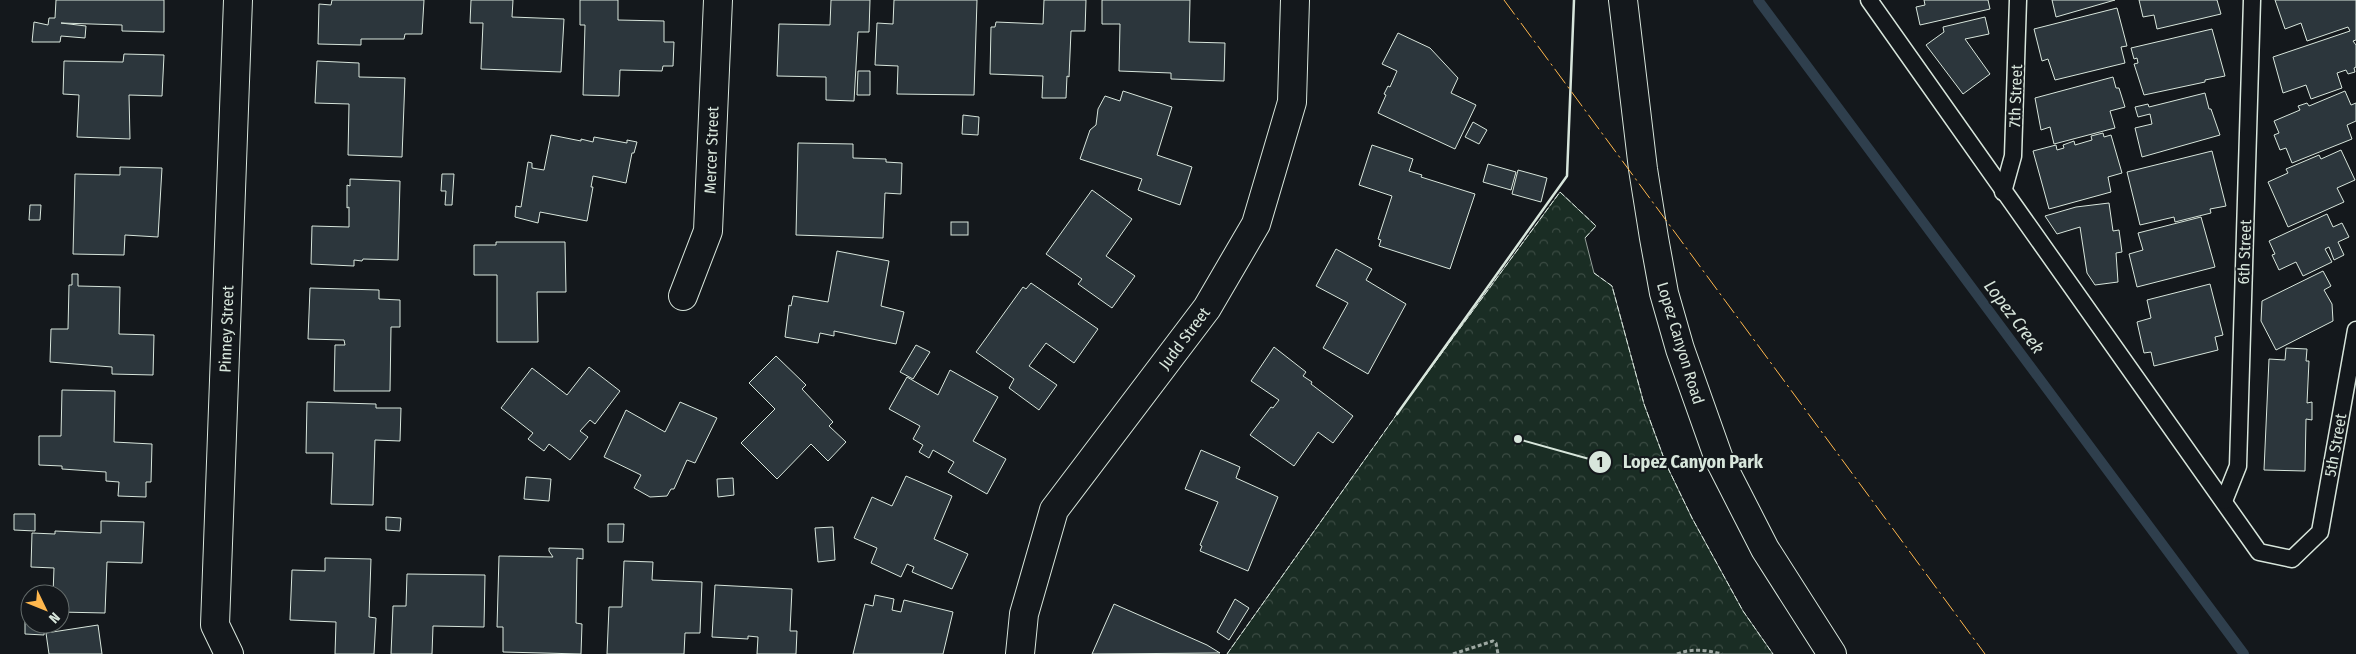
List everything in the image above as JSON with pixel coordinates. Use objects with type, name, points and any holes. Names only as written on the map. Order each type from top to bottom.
[{"type":"street","name":"Pinney Street","points":[[229,654],[215,625],[238,0]]},
{"type":"street","name":"Mercer Street","points":[[683,296],[708,231],[718,0]]},
{"type":"street","name":"Judd Street","points":[[1020,654],[1024,614],[1054,510],[1207,308],[1256,224],[1292,102],[1295,0]]},
{"type":"street","name":"Lopez Canyon Road","points":[[1623,0],[1643,169],[1654,238],[1664,293],[1680,349],[1723,467],[1765,549],[1832,654]]},
{"type":"lane","points":[[1869,0],[2003,192],[2224,500]]},
{"type":"lane","name":"7th Street","points":[[2003,192],[2012,156],[2018,0]]},
{"type":"lane","name":"6th Street","points":[[2224,500],[2238,466],[2252,0]]},
{"type":"lane","name":"5th Street","points":[[2224,500],[2259,552],[2292,559],[2320,532],[2356,330]]},
{"type":"path","points":[[1454,654],[1488,641],[1496,643],[1498,654]]},
{"type":"path","points":[[1677,654],[1701,650],[1722,654]]},
{"type":"green space","points":[[1560,192],[1596,226],[1585,238],[1594,273],[1612,286],[1644,404],[1666,464],[1692,518],[1743,611],[1773,654],[1227,654],[1397,414]]},
{"type":"building","points":[[56,0],[164,0],[164,32],[122,31],[122,25],[61,23],[86,26],[85,38],[61,36],[60,42],[32,42],[34,22],[48,25],[49,18],[55,18]]},
{"type":"building","points":[[332,0],[424,0],[422,34],[405,34],[404,39],[361,39],[361,45],[318,44],[319,4],[331,5]]},
{"type":"building","points":[[471,0],[513,0],[512,17],[564,19],[561,72],[481,69],[483,23],[470,23]]},
{"type":"building","points":[[580,0],[618,0],[618,20],[664,21],[664,42],[674,42],[673,66],[663,66],[662,71],[620,70],[619,96],[583,95],[585,25],[580,25]]},
{"type":"building","points":[[831,0],[870,0],[869,32],[858,32],[854,101],[826,100],[826,77],[777,76],[779,24],[830,25]]},
{"type":"building","points":[[894,0],[977,0],[974,95],[897,94],[898,66],[875,65],[877,23],[893,24]]},
{"type":"building","points":[[1044,0],[1086,0],[1085,31],[1071,31],[1066,98],[1042,98],[1043,76],[990,74],[991,27],[995,27],[996,22],[1043,24]]},
{"type":"building","points":[[1102,0],[1190,0],[1189,42],[1225,43],[1224,81],[1171,79],[1171,73],[1119,71],[1120,24],[1102,24]]},
{"type":"building","points":[[1924,0],[1988,0],[1990,9],[1920,25],[1916,7],[1925,5]]},
{"type":"building","points":[[2052,0],[2115,0],[2056,17]]},
{"type":"building","points":[[2139,0],[2217,0],[2221,14],[2157,29],[2154,15],[2143,17]]},
{"type":"building","points":[[2275,0],[2356,0],[2356,40],[2353,41],[2356,45],[2356,67],[2354,68],[2355,72],[2348,74],[2346,70],[2337,73],[2342,88],[2311,99],[2306,85],[2283,93],[2273,57],[2350,31],[2348,27],[2307,41],[2301,23],[2285,29]]},
{"type":"building","points":[[2117,8],[2127,46],[2121,47],[2125,63],[2055,80],[2048,59],[2042,61],[2034,29]]},
{"type":"building","points":[[1985,17],[1989,34],[1965,39],[1990,74],[1963,94],[1926,45],[1944,32],[1943,27]]},
{"type":"building","points":[[2212,29],[2225,76],[2144,95],[2134,64],[2138,63],[2137,58],[2134,59],[2131,48]]},
{"type":"building","points":[[1398,33],[1430,48],[1458,78],[1451,93],[1476,105],[1455,149],[1378,113],[1386,95],[1384,94],[1388,86],[1390,87],[1397,71],[1382,64]]},
{"type":"building","points":[[124,54],[164,55],[162,96],[129,95],[130,139],[77,137],[79,95],[63,94],[64,61],[123,62]]},
{"type":"building","points":[[317,61],[359,63],[359,77],[405,78],[402,157],[348,155],[349,104],[315,103]]},
{"type":"building","points":[[858,71],[870,71],[870,95],[857,95]]},
{"type":"building","points":[[2113,77],[2125,107],[2110,111],[2115,128],[2054,144],[2050,127],[2041,130],[2035,98]]},
{"type":"building","points":[[1123,91],[1172,107],[1157,155],[1192,167],[1180,205],[1138,190],[1142,179],[1080,159],[1090,130],[1096,125],[1098,109],[1105,96],[1120,101]]},
{"type":"building","points":[[2345,91],[2351,105],[2356,103],[2356,121],[2347,125],[2352,139],[2292,163],[2286,148],[2280,150],[2274,135],[2279,133],[2274,121],[2300,110],[2298,106],[2307,103],[2309,106]]},
{"type":"building","points":[[2205,93],[2209,109],[2211,109],[2220,135],[2142,157],[2135,128],[2152,124],[2150,114],[2138,117],[2135,107],[2148,104],[2149,107]]},
{"type":"building","points":[[963,115],[979,117],[978,135],[962,134]]},
{"type":"building","points":[[1473,122],[1487,130],[1479,144],[1465,137]]},
{"type":"building","points":[[2103,133],[2104,137],[2111,135],[2122,173],[2108,177],[2111,192],[2049,209],[2033,151],[2056,145],[2057,150],[2064,148],[2063,145],[2074,141],[2075,145],[2092,140],[2091,136]]},
{"type":"building","points":[[551,135],[593,142],[594,137],[627,143],[627,140],[637,142],[634,153],[632,153],[626,183],[593,176],[587,221],[540,212],[538,223],[515,217],[516,206],[521,207],[528,162],[532,163],[532,168],[544,170]]},
{"type":"building","points":[[798,143],[853,144],[853,158],[886,159],[886,162],[902,163],[901,194],[885,193],[883,238],[796,235]]},
{"type":"building","points":[[1372,145],[1413,159],[1409,171],[1422,175],[1421,177],[1475,194],[1450,269],[1379,246],[1381,240],[1378,239],[1392,196],[1359,185]]},
{"type":"building","points":[[2341,150],[2355,180],[2337,188],[2344,202],[2288,227],[2268,182],[2288,173],[2286,169],[2319,155],[2321,159]]},
{"type":"building","points":[[2212,151],[2226,206],[2210,209],[2211,213],[2175,222],[2174,217],[2140,225],[2127,172]]},
{"type":"building","points":[[1488,164],[1516,172],[1511,190],[1483,182]]},
{"type":"building","points":[[120,167],[162,168],[158,237],[125,235],[124,255],[73,254],[75,174],[120,175]]},
{"type":"building","points":[[1518,170],[1547,178],[1541,202],[1512,194]]},
{"type":"building","points":[[442,174],[454,174],[452,205],[445,205],[446,191],[441,191]]},
{"type":"building","points":[[350,179],[400,181],[398,260],[354,260],[354,266],[311,264],[312,226],[349,227],[347,185],[350,186]]},
{"type":"building","points":[[1092,190],[1132,219],[1106,256],[1135,276],[1112,308],[1078,284],[1082,279],[1046,254]]},
{"type":"building","points":[[2109,203],[2113,231],[2119,230],[2122,252],[2116,253],[2118,282],[2095,285],[2087,273],[2080,227],[2057,234],[2045,216],[2076,207]]},
{"type":"building","points":[[30,205],[41,205],[40,220],[29,220]]},
{"type":"building","points":[[2327,214],[2333,227],[2342,223],[2349,237],[2338,242],[2344,255],[2334,260],[2329,247],[2325,249],[2332,262],[2303,276],[2296,262],[2279,270],[2272,255],[2275,254],[2269,241]]},
{"type":"building","points":[[2201,217],[2215,267],[2137,287],[2129,254],[2143,250],[2138,233]]},
{"type":"building","points":[[951,222],[968,222],[968,235],[951,235]]},
{"type":"building","points":[[496,242],[565,242],[566,292],[537,292],[538,342],[497,342],[497,275],[474,275],[474,245],[496,245]]},
{"type":"building","points":[[1336,249],[1372,269],[1366,280],[1406,304],[1368,374],[1323,348],[1348,303],[1316,286]]},
{"type":"building","points":[[837,251],[889,261],[881,306],[904,312],[896,344],[834,331],[834,336],[820,333],[818,343],[785,337],[789,305],[791,306],[793,296],[828,302]]},
{"type":"building","points":[[2323,271],[2331,286],[2324,290],[2332,304],[2333,321],[2276,350],[2261,321],[2262,301]]},
{"type":"building","points":[[72,274],[78,274],[78,286],[120,287],[119,334],[154,335],[153,375],[112,374],[112,367],[50,362],[51,329],[68,329],[69,285],[72,285]]},
{"type":"building","points":[[1031,283],[1098,329],[1074,363],[1046,343],[1029,366],[1057,385],[1039,410],[1009,388],[1014,379],[976,352],[1023,287],[1026,289]]},
{"type":"building","points":[[2210,284],[2223,335],[2215,337],[2218,350],[2154,366],[2151,352],[2144,353],[2137,322],[2151,318],[2147,300]]},
{"type":"building","points":[[310,288],[379,290],[379,299],[400,300],[400,327],[391,327],[390,391],[334,391],[335,345],[345,345],[344,340],[308,339]]},
{"type":"building","points":[[916,345],[930,352],[913,379],[900,372]]},
{"type":"building","points":[[1274,347],[1306,372],[1303,376],[1312,382],[1311,384],[1353,416],[1333,443],[1318,432],[1294,466],[1250,435],[1271,407],[1273,408],[1279,400],[1251,381]]},
{"type":"building","points":[[2286,348],[2307,349],[2306,361],[2309,361],[2307,403],[2312,402],[2312,420],[2306,419],[2305,471],[2264,470],[2269,359],[2285,360]]},
{"type":"building","points":[[776,356],[806,385],[802,389],[833,422],[829,426],[846,442],[828,461],[811,444],[777,479],[741,443],[775,409],[749,383]]},
{"type":"building","points":[[589,367],[620,391],[595,424],[590,420],[580,431],[588,437],[570,460],[549,444],[544,451],[528,439],[533,433],[501,408],[532,368],[567,395]]},
{"type":"building","points":[[950,370],[998,397],[973,441],[1006,459],[987,494],[948,472],[954,462],[933,450],[929,458],[919,452],[923,445],[913,439],[920,426],[889,409],[907,377],[938,395]]},
{"type":"building","points":[[62,390],[115,391],[114,442],[152,444],[151,482],[146,482],[146,497],[118,496],[119,482],[106,481],[106,472],[62,469],[62,466],[39,465],[39,436],[61,436]]},
{"type":"building","points":[[307,402],[376,404],[376,408],[401,408],[400,441],[375,440],[373,505],[331,504],[333,453],[306,453]]},
{"type":"building","points":[[680,402],[717,418],[695,463],[687,460],[674,489],[671,489],[667,496],[650,497],[634,488],[641,475],[604,457],[626,410],[665,432]]},
{"type":"building","points":[[1201,450],[1240,467],[1236,478],[1278,497],[1248,571],[1200,551],[1202,546],[1200,545],[1218,502],[1185,489]]},
{"type":"building","points":[[906,476],[952,496],[934,539],[968,554],[952,589],[912,572],[914,567],[907,564],[901,577],[871,563],[877,548],[854,538],[872,497],[892,506]]},
{"type":"building","points":[[526,477],[551,479],[549,501],[524,499]]},
{"type":"building","points":[[733,478],[734,495],[718,497],[717,479]]},
{"type":"building","points":[[14,514],[35,514],[35,531],[14,530]]},
{"type":"building","points":[[386,517],[401,518],[400,531],[386,530]]},
{"type":"building","points":[[101,521],[144,522],[142,563],[107,562],[105,613],[70,612],[70,584],[53,584],[54,568],[31,567],[32,533],[55,534],[55,531],[101,533]]},
{"type":"building","points":[[608,524],[624,524],[623,542],[608,542]]},
{"type":"building","points":[[833,527],[835,560],[818,562],[815,528]]},
{"type":"building","points":[[549,548],[583,549],[583,559],[577,558],[576,623],[582,624],[581,654],[503,652],[503,627],[497,627],[499,556],[553,557]]},
{"type":"building","points":[[325,558],[371,559],[369,617],[376,618],[374,654],[335,654],[336,622],[290,620],[292,570],[325,571]]},
{"type":"building","points":[[624,561],[653,562],[652,580],[702,582],[700,633],[685,633],[684,654],[607,654],[609,607],[622,607]]},
{"type":"building","points":[[407,574],[485,575],[484,627],[433,626],[432,654],[391,654],[393,606],[406,606]]},
{"type":"building","points":[[715,585],[792,589],[790,631],[797,631],[796,654],[757,654],[758,637],[748,636],[748,639],[712,637]]},
{"type":"building","points":[[875,595],[894,599],[892,610],[901,612],[904,600],[953,612],[943,654],[853,654],[865,604],[873,606]]},
{"type":"building","points":[[1235,599],[1249,608],[1229,640],[1217,632]]},
{"type":"building","points":[[1114,604],[1207,645],[1220,653],[1092,654]]},
{"type":"building","points":[[98,625],[102,654],[49,654],[46,634],[70,634],[70,629]]},
{"type":"waterway","name":"Lopez Creek","points":[[1758,0],[2244,654]]},
{"type":"fence","points":[[1227,654],[1397,414],[1560,192],[1596,226],[1585,238]]},
{"type":"fence","points":[[1594,273],[1612,286],[1644,404],[1666,464],[1692,518],[1743,611],[1773,654]]},
{"type":"wall","points":[[1397,414],[1567,176],[1574,0]]},
{"type":"power","points":[[1504,0],[1985,654]]},
{"type":"place","name":"Lopez Canyon Park","points":[[1518,439]]}]
